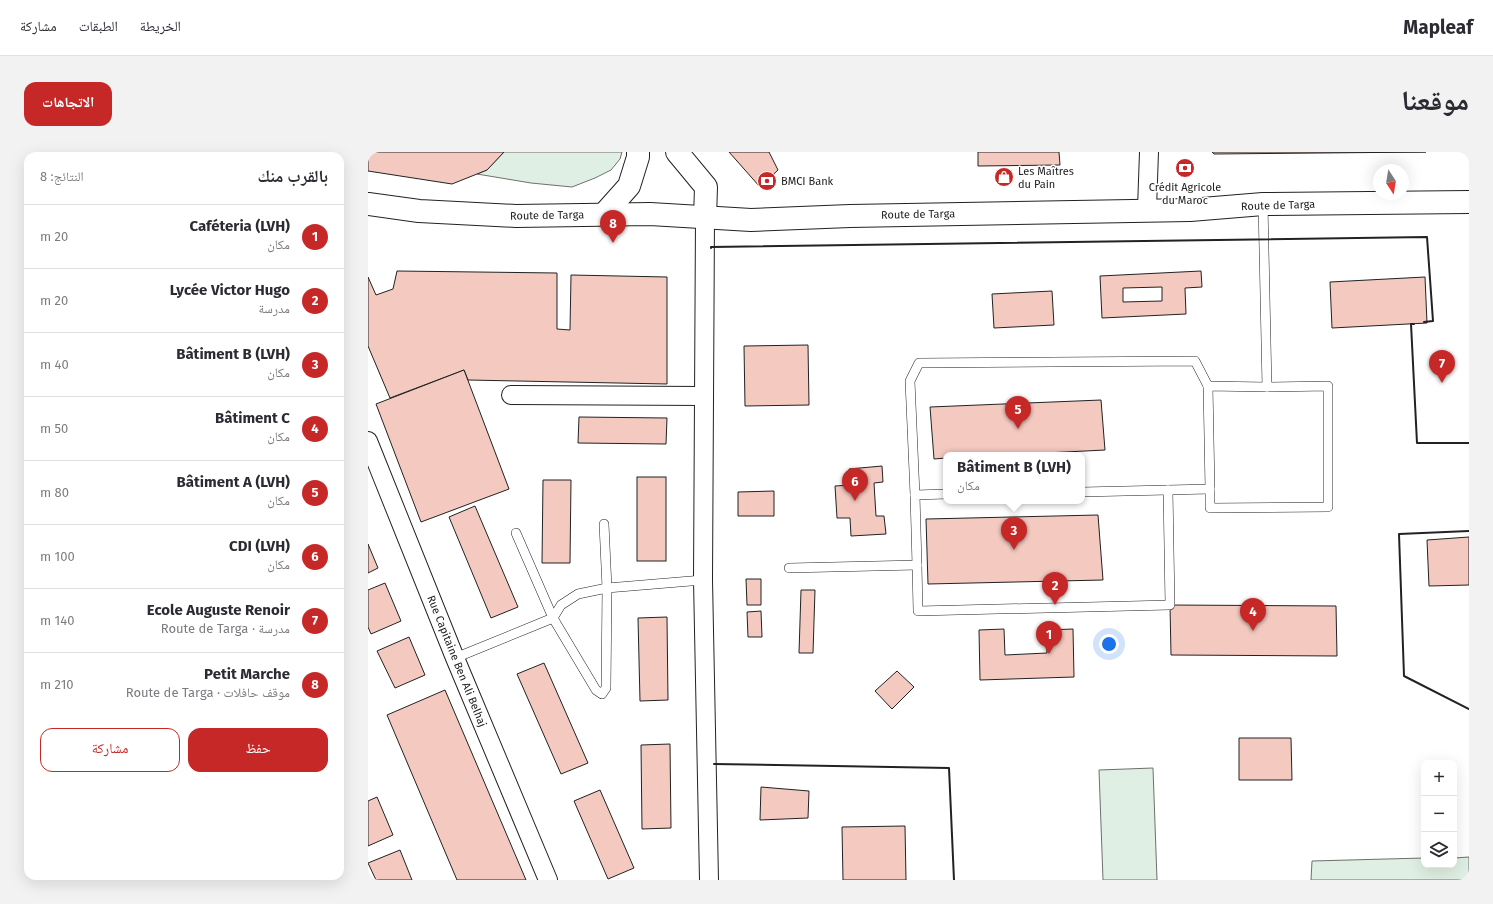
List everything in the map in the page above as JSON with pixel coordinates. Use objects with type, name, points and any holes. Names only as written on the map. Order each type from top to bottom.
[{"type":"main road","points":[[604,214],[629,186],[638,157],[638,152]]},
{"type":"main road","points":[[677,152],[706,187],[705,218]]},
{"type":"main road","name":"Route de Targa","points":[[368,204],[419,211],[516,216],[650,214],[751,220],[850,216],[1147,209],[1190,210],[1263,204],[1469,202]]},
{"type":"street","points":[[1147,209],[1149,152]]},
{"type":"street","points":[[705,218],[703,580],[710,858],[709,880]]},
{"type":"street","points":[[511,395],[703,396]]},
{"type":"street","name":"Rue Capitaine Ben Ali Belhaj","points":[[368,441],[455,658],[548,880]]},
{"type":"lane","points":[[1263,204],[1267,387]]},
{"type":"lane","points":[[1168,490],[1170,605],[918,611],[910,381],[919,363],[1195,361],[1208,386],[1210,508],[1328,507],[1328,386],[1208,386]]},
{"type":"lane","points":[[1085,492],[1210,489]]},
{"type":"lane","points":[[915,495],[943,494]]},
{"type":"lane","points":[[516,533],[553,618],[596,690],[602,694],[606,688],[607,588],[604,524]]},
{"type":"lane","points":[[789,568],[917,566]]},
{"type":"lane","points":[[455,658],[553,618],[561,605],[578,594],[607,588],[703,580]]},
{"type":"green space","points":[[504,152],[622,152],[620,159],[611,170],[572,187],[531,183],[477,174],[487,170]]},
{"type":"green space","points":[[1153,768],[1157,880],[1103,880],[1099,770]]},
{"type":"green space","points":[[1469,857],[1469,880],[1311,880],[1312,861],[1421,858],[1421,868],[1457,868],[1457,858]]},
{"type":"building","points":[[368,152],[504,152],[487,170],[452,184],[368,171]]},
{"type":"building","points":[[729,152],[769,152],[778,170],[760,187]]},
{"type":"building","points":[[978,152],[1059,152],[1060,165],[978,166]]},
{"type":"building","points":[[1212,152],[1426,152],[1214,154]]},
{"type":"building","points":[[397,271],[557,273],[557,329],[570,330],[571,275],[667,277],[667,384],[468,380],[464,370],[390,398],[368,346],[368,277],[376,295],[393,289]]},
{"type":"building","points":[[1201,271],[1202,287],[1185,288],[1186,314],[1102,318],[1100,276]],"holes":[[[1162,287],[1162,301],[1123,302],[1123,288]]]},
{"type":"building","points":[[1425,277],[1427,323],[1332,328],[1330,282]]},
{"type":"building","points":[[1052,291],[1054,325],[994,328],[992,294]]},
{"type":"building","points":[[808,345],[809,405],[745,406],[744,346]]},
{"type":"building","points":[[464,370],[509,489],[421,522],[376,404]]},
{"type":"building","points":[[1101,400],[1105,450],[1065,452],[943,452],[943,458],[934,459],[930,407]]},
{"type":"building","points":[[579,417],[667,418],[666,444],[578,443]]},
{"type":"building","points":[[882,466],[883,482],[874,483],[876,516],[884,516],[886,534],[851,536],[850,518],[837,518],[835,486],[850,485],[849,469]]},
{"type":"building","points":[[637,477],[666,477],[666,561],[637,561]]},
{"type":"building","points":[[543,480],[571,480],[570,563],[542,563]]},
{"type":"building","points":[[774,491],[774,516],[738,516],[738,492]]},
{"type":"building","points":[[475,506],[518,607],[491,618],[449,517]]},
{"type":"building","points":[[1098,515],[1103,580],[928,584],[926,519]]},
{"type":"building","points":[[1469,537],[1469,585],[1429,586],[1427,540]]},
{"type":"building","points":[[368,544],[378,568],[368,573]]},
{"type":"building","points":[[746,579],[761,579],[761,605],[747,605]]},
{"type":"building","points":[[385,583],[401,621],[371,634],[368,627],[368,590]]},
{"type":"building","points":[[801,590],[815,590],[813,653],[799,653]]},
{"type":"building","points":[[1170,605],[1336,606],[1337,656],[1171,655]]},
{"type":"building","points":[[761,611],[762,637],[748,637],[747,612]]},
{"type":"building","points":[[667,617],[668,700],[640,701],[638,618]]},
{"type":"building","points":[[1004,629],[1005,655],[1047,653],[1046,630],[1073,629],[1074,677],[980,680],[979,630]]},
{"type":"building","points":[[409,637],[425,675],[395,688],[377,651]]},
{"type":"building","points":[[544,663],[588,763],[561,774],[517,674]]},
{"type":"building","points":[[897,671],[914,687],[892,709],[875,691]]},
{"type":"building","points":[[445,690],[526,880],[457,880],[387,715]]},
{"type":"building","points":[[1239,738],[1291,738],[1292,780],[1239,780]]},
{"type":"building","points":[[670,744],[671,828],[642,829],[641,745]]},
{"type":"building","points":[[761,787],[809,791],[808,818],[760,820]]},
{"type":"building","points":[[600,790],[634,868],[608,879],[574,801]]},
{"type":"building","points":[[377,797],[393,835],[368,846],[368,801]]},
{"type":"building","points":[[905,826],[906,880],[843,880],[842,827]]},
{"type":"building","points":[[400,850],[412,880],[376,880],[368,863]]},
{"type":"wall","points":[[711,248],[1427,237],[1433,321],[1424,322]]},
{"type":"wall","points":[[1414,324],[1411,324],[1417,443],[1469,443]]},
{"type":"wall","points":[[1469,531],[1399,534],[1404,676],[1469,709]]},
{"type":"wall","points":[[714,764],[949,768],[954,880]]},
{"type":"place","name":"Crédit Agricole du Maroc","points":[[1185,168]]},
{"type":"place","name":"Les Maîtres du Pain","points":[[1004,177]]},
{"type":"place","name":"BMCI Bank","points":[[767,181]]},
{"type":"place","name":"Petit Marche","points":[[613,243]]},
{"type":"place","name":"Ecole Auguste Renoir","points":[[1442,383]]},
{"type":"place","name":"Bâtiment A (LVH)","points":[[1018,429]]},
{"type":"place","name":"CDI (LVH)","points":[[855,501]]},
{"type":"place","name":"Bâtiment B (LVH)","points":[[1014,550]]},
{"type":"place","name":"Lycée Victor Hugo","points":[[1055,605]]},
{"type":"place","name":"Bâtiment C","points":[[1253,631]]},
{"type":"place","name":"Caféteria (LVH)","points":[[1049,654]]}]
